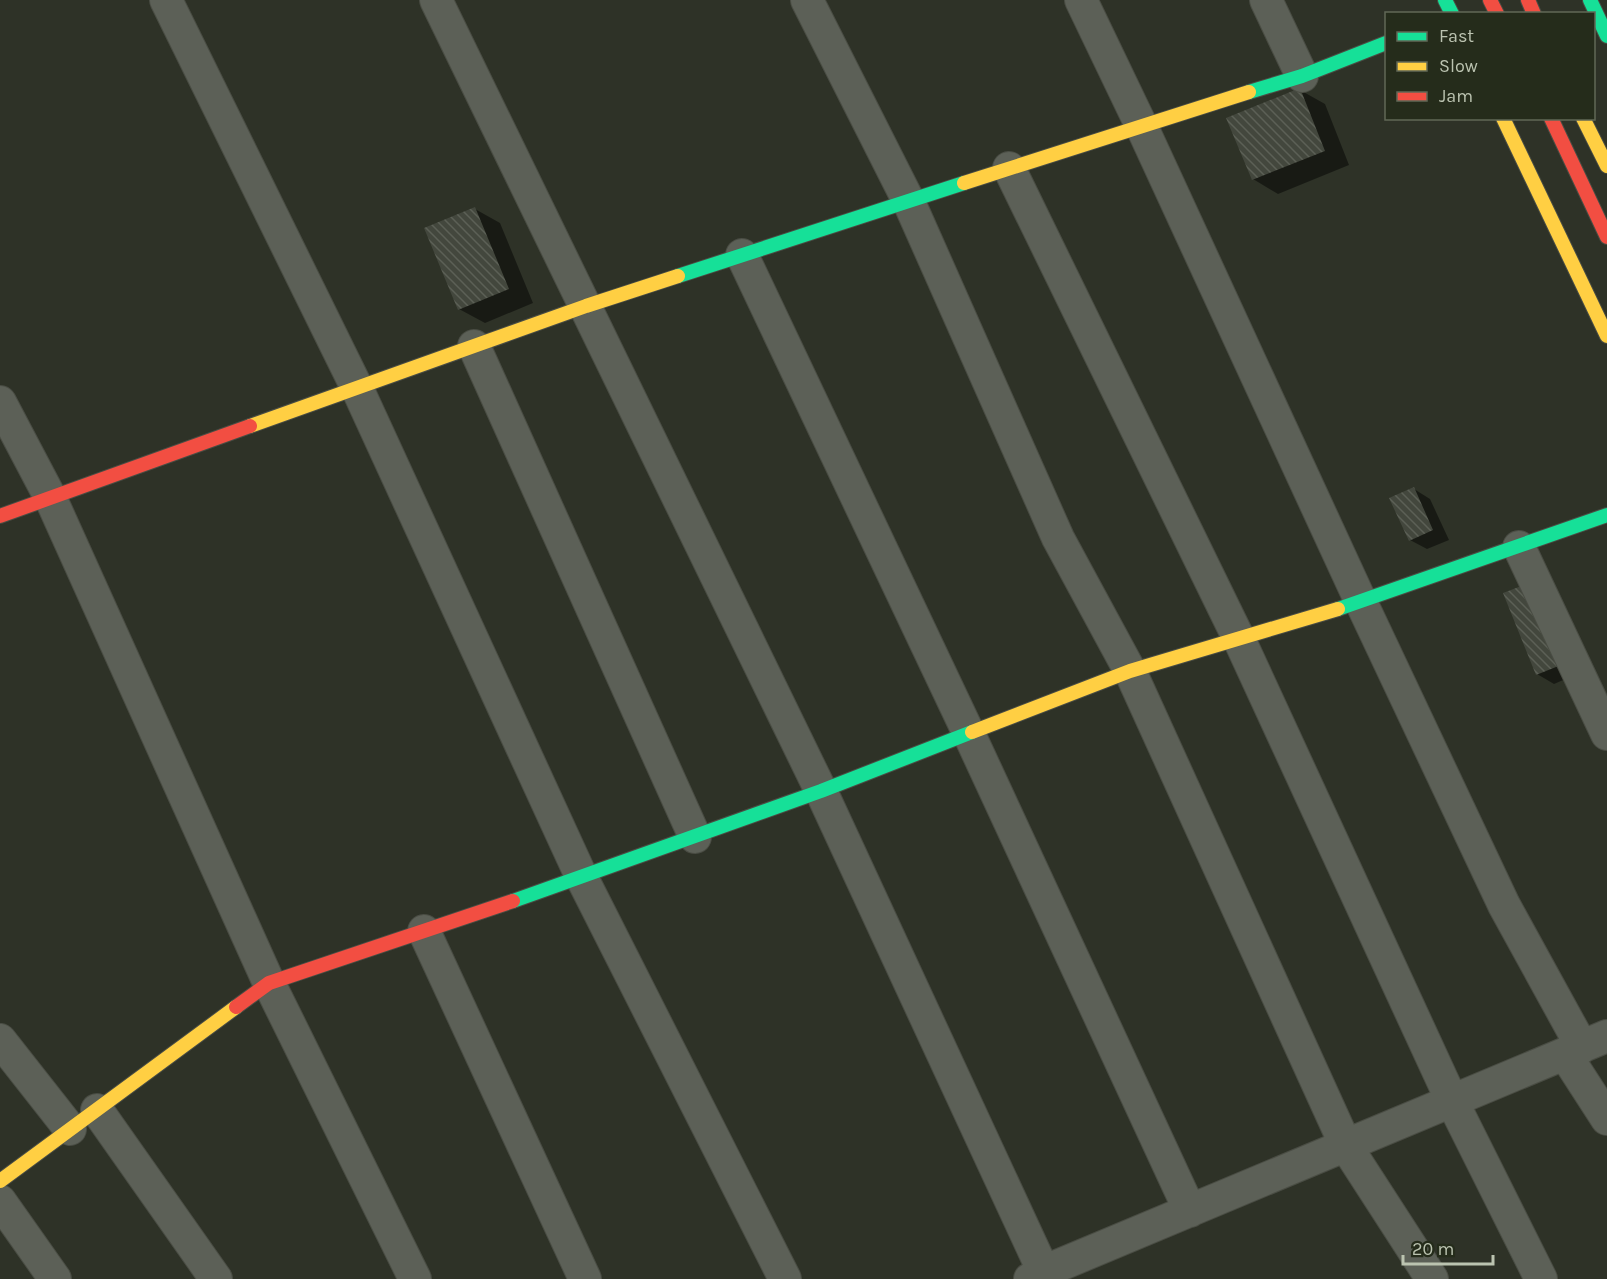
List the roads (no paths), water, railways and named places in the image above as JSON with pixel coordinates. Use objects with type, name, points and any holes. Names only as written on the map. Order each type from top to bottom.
[{"type":"main road","points":[[1590,0],[1607,36]]},
{"type":"main road","points":[[0,516],[586,306],[1141,125],[1302,76],[1385,43]]},
{"type":"main road","points":[[1504,120],[1607,336]]},
{"type":"main road","points":[[1552,120],[1607,237]]},
{"type":"main road","points":[[1584,120],[1607,166]]},
{"type":"main road","points":[[0,1181],[269,983],[582,878],[821,791],[1130,671],[1361,602],[1607,515]]},
{"type":"street","points":[[166,0],[357,388],[582,878],[785,1279]]},
{"type":"street","points":[[436,0],[821,791],[1040,1277],[1190,1210],[1584,1046]]},
{"type":"street","points":[[807,0],[908,200],[1058,538],[1130,671],[1346,1146],[1432,1279]]},
{"type":"street","points":[[1080,0],[1141,125],[1361,602],[1504,905],[1584,1046],[1607,1119]]},
{"type":"street","points":[[1266,0],[1302,76]]},
{"type":"street","points":[[1008,168],[1239,639],[1452,1101],[1541,1279]]},
{"type":"street","points":[[742,255],[969,734],[1190,1210]]},
{"type":"street","points":[[474,346],[695,837]]},
{"type":"street","points":[[0,402],[50,497],[269,983],[415,1279]]},
{"type":"street","points":[[1519,547],[1607,734]]},
{"type":"street","points":[[424,931],[585,1279]]},
{"type":"street","points":[[0,1041],[70,1129]]},
{"type":"street","points":[[97,1110],[216,1279]]},
{"type":"street","points":[[0,1201],[55,1279]]}]
